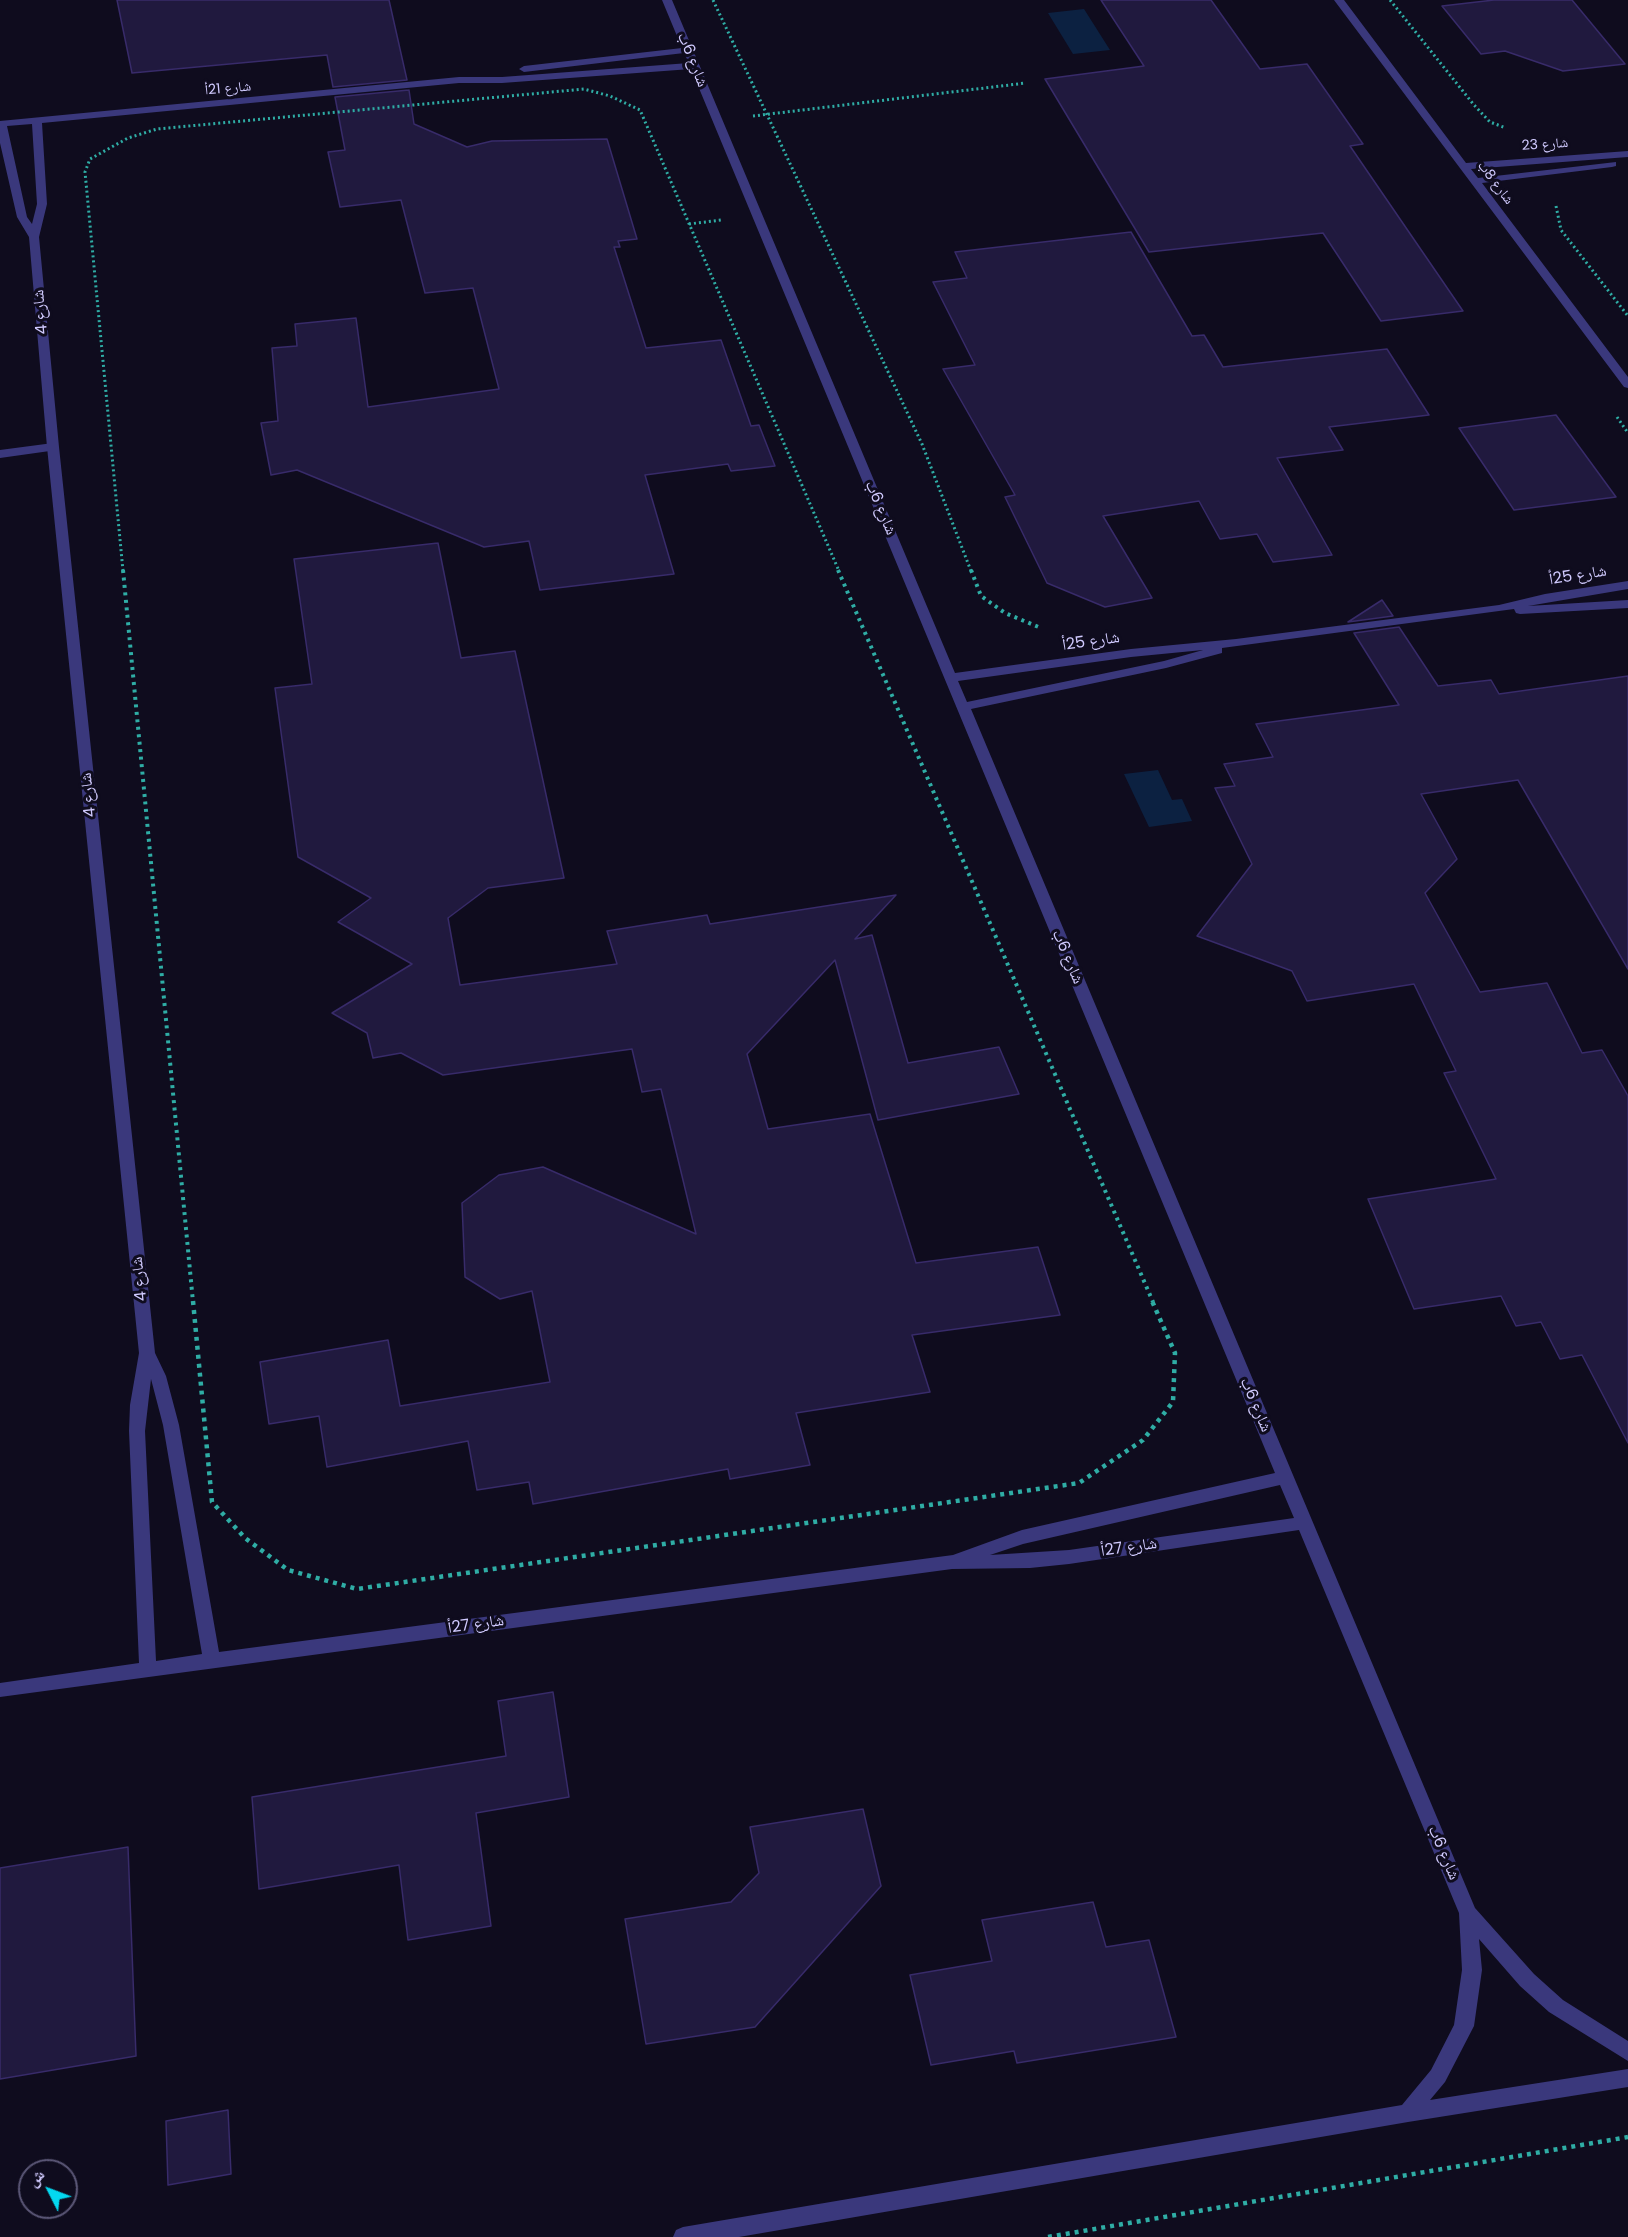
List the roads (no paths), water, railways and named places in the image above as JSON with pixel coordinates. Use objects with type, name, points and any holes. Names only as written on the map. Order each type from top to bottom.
[{"type":"street","name":"شارع 6ب","points":[[667,0],[1468,1913],[1472,1970],[1464,2026],[1438,2076],[1408,2113]]},
{"type":"street","name":"شارع 8ب","points":[[1339,0],[1628,385]]},
{"type":"street","name":"شارع 21أ","points":[[0,124],[459,80],[519,69],[688,50]]},
{"type":"street","name":"شارع 21أ","points":[[459,80],[501,80],[695,66]]},
{"type":"street","name":"شارع 4","points":[[37,121],[42,204],[34,237],[53,447],[147,1353],[138,1405],[137,1431],[148,1668]]},
{"type":"street","name":"شارع 4","points":[[0,124],[22,217],[34,237]]},
{"type":"street","name":"شارع 23","points":[[1463,166],[1628,154]]},
{"type":"street","name":"شارع 23","points":[[1475,181],[1628,162]]},
{"type":"street","points":[[0,454],[53,447]]},
{"type":"street","name":"شارع 25أ","points":[[950,678],[1131,653],[1236,643],[1499,609],[1545,598],[1628,585]]},
{"type":"street","name":"شارع 25أ","points":[[1499,609],[1552,610],[1628,604]]},
{"type":"street","name":"شارع 25أ","points":[[963,707],[1166,664],[1236,643]]},
{"type":"street","name":"شارع 4","points":[[147,1353],[158,1376],[171,1425],[212,1660]]},
{"type":"street","name":"شارع 27أ","points":[[952,1562],[1022,1537],[1286,1477]]},
{"type":"street","name":"شارع 27أ","points":[[0,1690],[148,1668],[952,1562],[1020,1561],[1069,1557],[1305,1523]]},
{"type":"street","name":"شارع 6ب","points":[[1468,1913],[1527,1980],[1556,2006],[1628,2052]]},
{"type":"street","points":[[682,2237],[1408,2113],[1628,2079]]},
{"type":"water","points":[[1084,9],[1110,50],[1073,54],[1048,13]]},
{"type":"water","points":[[1158,770],[1172,800],[1182,799],[1192,821],[1149,827],[1124,774]]}]
